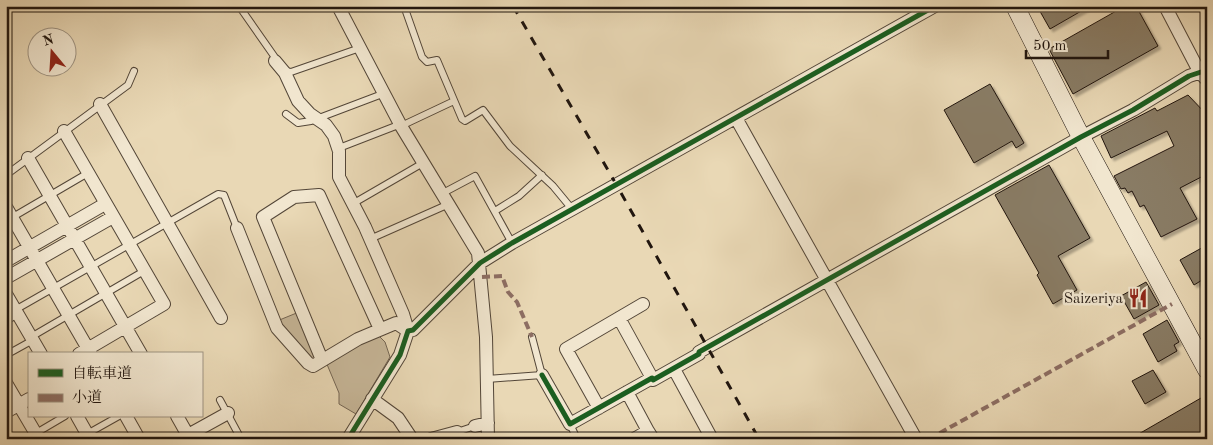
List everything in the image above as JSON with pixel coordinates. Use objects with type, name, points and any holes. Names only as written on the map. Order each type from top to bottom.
[{"type":"street","points":[[338,6],[401,125],[478,252],[486,337],[487,379],[482,424],[488,439]]},
{"type":"street","points":[[408,332],[480,262],[572,208],[936,6]]},
{"type":"street","points":[[1015,6],[1080,137],[1207,370]]},
{"type":"street","points":[[542,375],[570,424],[652,378],[653,380],[674,369],[699,354],[699,352],[1080,137],[1133,110],[1189,76],[1205,74],[1165,6]]},
{"type":"street","points":[[275,61],[283,71],[298,101],[331,131],[339,148],[339,177],[354,203],[403,314],[408,332],[400,355],[348,439]]},
{"type":"street","points":[[100,104],[220,318]]},
{"type":"street","points":[[736,118],[916,439]]},
{"type":"street","points":[[8,215],[30,247],[68,315],[86,352],[164,304],[64,130]]},
{"type":"street","points":[[28,158],[140,352]]},
{"type":"street","points":[[322,360],[263,217],[294,197],[319,195],[380,329]]},
{"type":"street","points":[[6,261],[105,204]]},
{"type":"street","points":[[6,278],[114,217]]},
{"type":"street","points":[[237,228],[280,332],[308,363],[313,366],[380,329],[396,323],[408,332]]},
{"type":"street","points":[[6,294],[40,352]]},
{"type":"street","points":[[599,408],[566,349],[643,304]]},
{"type":"street","points":[[619,318],[652,378]]},
{"type":"street","points":[[674,369],[712,439]]},
{"type":"street","points":[[6,383],[24,402],[28,418]]},
{"type":"street","points":[[628,392],[651,435],[634,439]]},
{"type":"street","points":[[372,399],[398,418],[412,439]]},
{"type":"street","points":[[6,412],[24,402]]},
{"type":"street","points":[[178,418],[186,437],[228,413]]},
{"type":"street","points":[[28,418],[33,437]]},
{"type":"street","points":[[78,418],[87,437]]},
{"type":"street","points":[[127,418],[139,439]]},
{"type":"street","points":[[431,439],[457,432]]},
{"type":"lane","points":[[239,6],[274,56],[275,61]]},
{"type":"lane","points":[[404,6],[422,58],[427,62],[437,60],[463,121],[483,110],[510,146],[572,208]]},
{"type":"lane","points":[[283,71],[291,72],[360,48]]},
{"type":"lane","points":[[6,174],[128,85],[134,71]]},
{"type":"lane","points":[[286,114],[298,123],[317,119],[384,93]]},
{"type":"lane","points":[[339,148],[401,125],[454,101]]},
{"type":"lane","points":[[354,203],[423,163]]},
{"type":"lane","points":[[8,215],[50,196],[88,173]]},
{"type":"lane","points":[[442,193],[475,176],[512,243]]},
{"type":"lane","points":[[495,212],[519,196],[542,176]]},
{"type":"lane","points":[[6,321],[16,312],[90,266],[221,194],[224,195],[237,228]]},
{"type":"lane","points":[[370,239],[449,204]]},
{"type":"lane","points":[[6,355],[68,315],[144,271]]},
{"type":"lane","points":[[487,379],[542,375],[532,337]]},
{"type":"lane","points":[[220,400],[242,439]]},
{"type":"lane","points":[[33,437],[62,418]]},
{"type":"lane","points":[[87,437],[115,418]]},
{"type":"lane","points":[[457,432],[482,424]]},
{"type":"lane","points":[[570,424],[577,439]]},
{"type":"shaded area","points":[[299,312],[318,357],[314,362],[277,321]]},
{"type":"shaded area","points":[[376,333],[385,342],[390,357],[356,414],[339,404],[339,393],[326,362]]},
{"type":"building","points":[[1037,6],[1090,6],[1050,29]]},
{"type":"building","points":[[1125,6],[1136,6],[1158,46],[1073,94],[1049,49]]},
{"type":"building","points":[[990,84],[1024,143],[1016,148],[1012,141],[974,163],[944,110]]},
{"type":"building","points":[[1188,95],[1207,115],[1207,174],[1180,188],[1197,219],[1161,237],[1144,205],[1140,207],[1132,191],[1128,193],[1125,188],[1121,189],[1114,176],[1174,146],[1167,131],[1111,158],[1101,136],[1155,108],[1157,111]]},
{"type":"building","points":[[1049,165],[1090,238],[1058,256],[1077,290],[1053,304],[1037,275],[1039,273],[995,195]]},
{"type":"building","points":[[1207,245],[1207,277],[1194,285],[1180,260]]},
{"type":"building","points":[[1146,282],[1159,305],[1134,319],[1121,296]]},
{"type":"building","points":[[1167,320],[1179,342],[1174,345],[1177,351],[1158,362],[1143,334]]},
{"type":"building","points":[[1153,370],[1166,392],[1145,404],[1132,381]]},
{"type":"building","points":[[1201,398],[1203,402],[1207,401],[1207,439],[1130,439]]},
{"type":"railway","points":[[513,6],[616,184],[759,439]]},
{"type":"marked path","points":[[482,277],[502,276],[508,292],[517,302],[532,337]]},
{"type":"marked path","points":[[929,439],[1172,304]]},
{"type":"cycle path","points":[[348,439],[400,355],[408,331],[413,330],[480,263],[512,243],[935,6]]},
{"type":"cycle path","points":[[542,375],[570,424],[652,378],[653,380],[699,354],[699,352],[1081,137],[1133,110],[1189,76],[1207,70]]},
{"type":"place","name":"Saizeriya","points":[[1138,298]]}]
